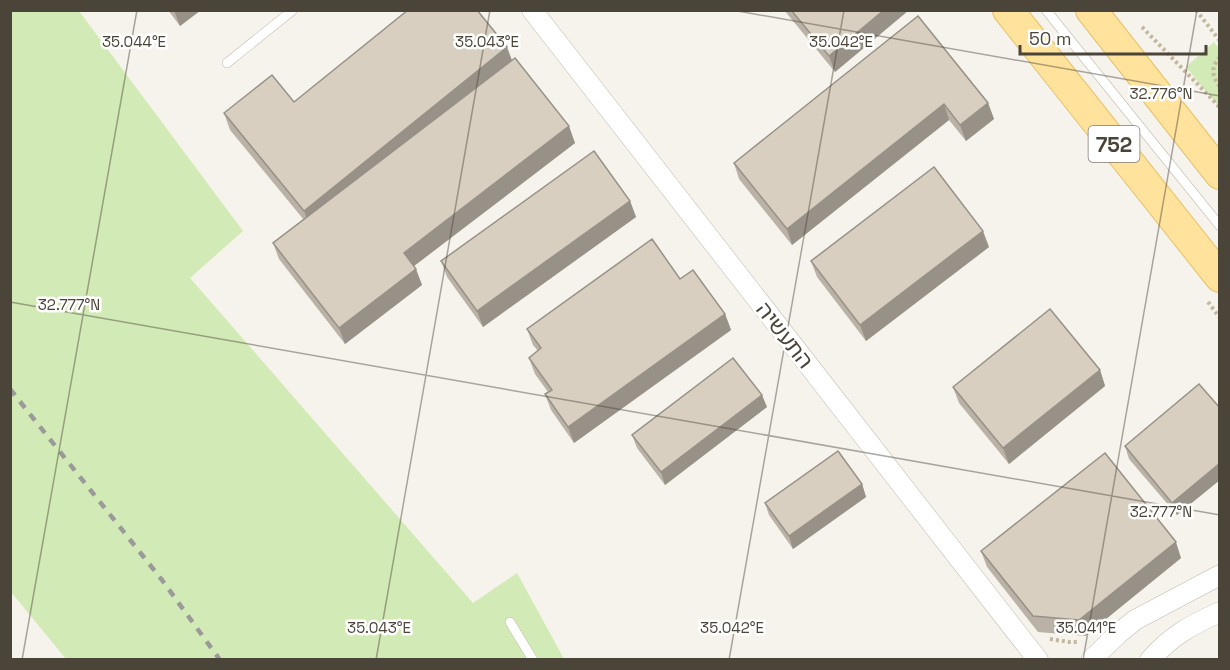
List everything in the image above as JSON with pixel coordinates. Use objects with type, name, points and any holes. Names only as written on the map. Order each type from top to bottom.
[{"type":"main road","name":"752","points":[[1008,10],[1220,277]]},
{"type":"main road","name":"752","points":[[1096,14],[1220,174]]},
{"type":"street","name":"התעשיה","points":[[532,10],[1038,660]]},
{"type":"street","points":[[1087,651],[1119,633],[1135,620],[1220,575]]},
{"type":"street","points":[[1150,660],[1164,644],[1194,623],[1220,612]]},
{"type":"lane","points":[[227,63],[293,10]]},
{"type":"lane","points":[[1046,10],[1220,226]]},
{"type":"lane","points":[[510,622],[533,660]]},
{"type":"path","points":[[1196,10],[1220,41]]},
{"type":"path","points":[[1141,26],[1220,108]]},
{"type":"path","points":[[1220,57],[1213,68],[1214,78],[1220,87]]},
{"type":"path","points":[[1043,636],[1069,642],[1087,651]]},
{"type":"green space","points":[[10,11],[79,11],[243,231],[190,278],[473,603],[517,573],[564,659],[66,659],[11,592]]},
{"type":"green space","points":[[1214,42],[1219,48],[1219,107],[1186,67]]},
{"type":"building","points":[[408,10],[477,10],[507,47],[304,211],[224,113],[272,75],[294,102]]},
{"type":"building","points":[[791,10],[884,10],[829,56]]},
{"type":"building","points":[[918,16],[988,103],[960,125],[944,104],[787,229],[734,163]]},
{"type":"building","points":[[515,58],[569,126],[404,253],[416,269],[339,328],[273,243]]},
{"type":"building","points":[[594,151],[630,201],[477,311],[441,261]]},
{"type":"building","points":[[934,167],[983,231],[860,325],[811,261]]},
{"type":"building","points":[[652,239],[680,279],[693,270],[725,314],[568,427],[545,394],[552,390],[529,358],[541,348],[527,329]]},
{"type":"building","points":[[1050,309],[1100,370],[1003,448],[953,387]]},
{"type":"building","points":[[733,358],[762,395],[661,472],[632,435]]},
{"type":"building","points":[[1199,384],[1220,408],[1220,463],[1172,503],[1125,446]]},
{"type":"building","points":[[838,451],[862,484],[789,536],[765,503]]},
{"type":"building","points":[[1105,453],[1176,542],[1079,620],[1033,616],[981,551]]},
{"type":"railway","points":[[10,389],[162,580],[220,660]]}]
